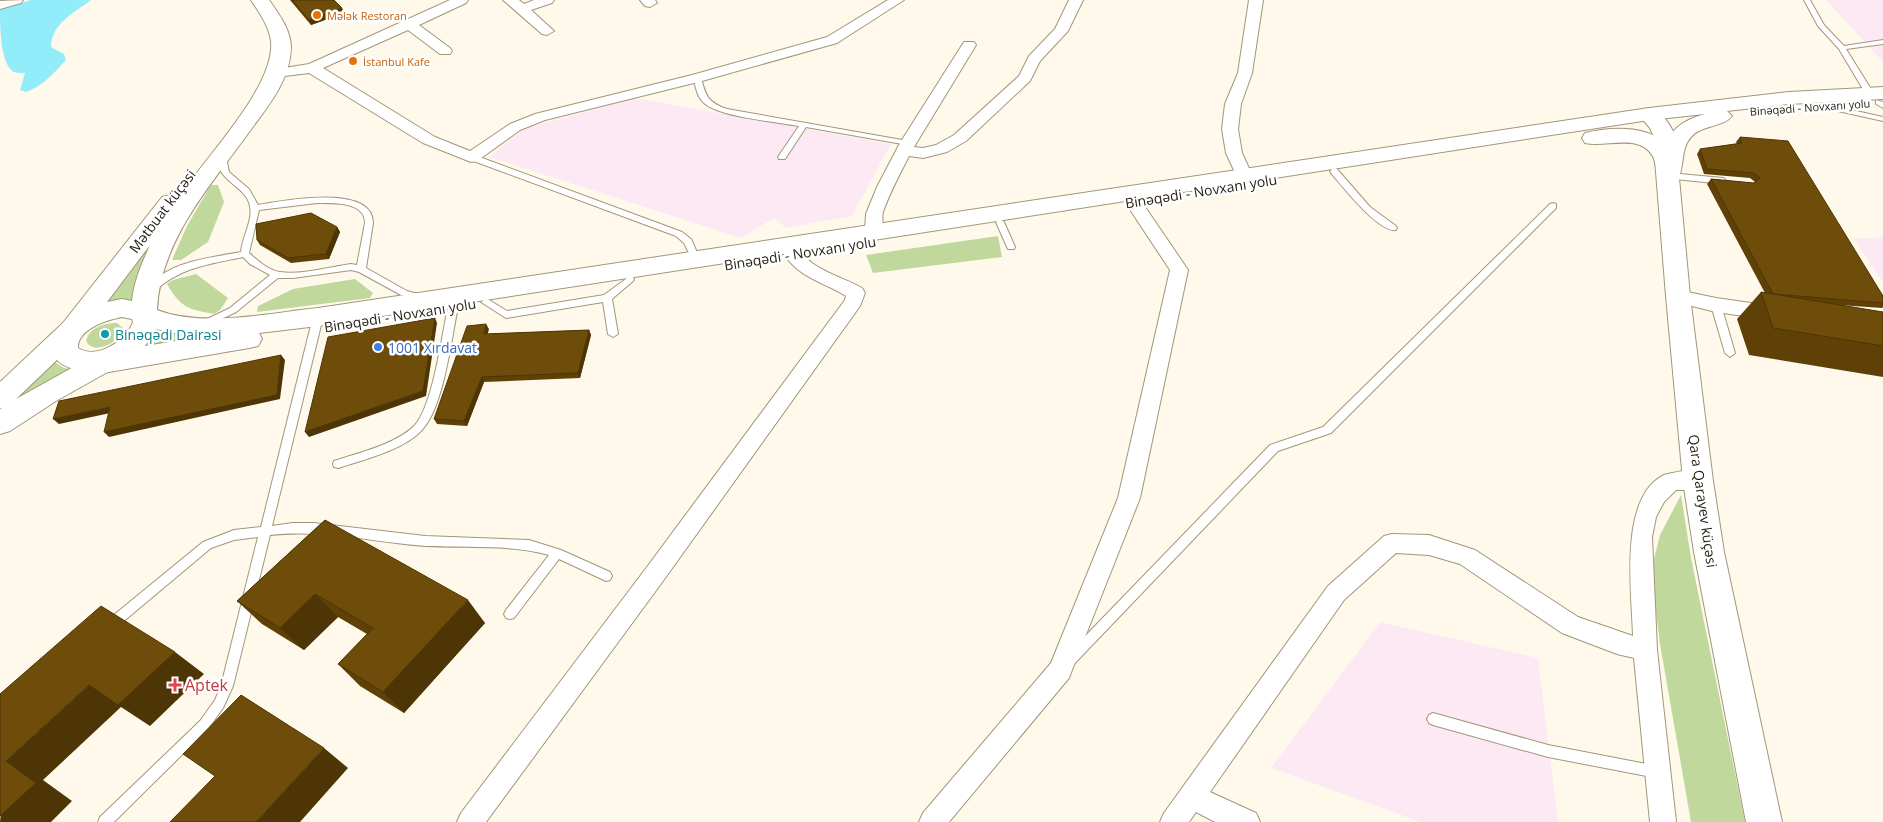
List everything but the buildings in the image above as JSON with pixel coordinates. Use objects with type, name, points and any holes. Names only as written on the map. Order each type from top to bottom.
[{"type":"main road","name":"Mətbuat küçəsi","points":[[0,398],[73,329],[253,89],[264,62],[265,50],[259,26],[244,0]]},
{"type":"main road","name":"Mətbuat küçəsi","points":[[93,362],[128,349],[143,333],[147,323],[144,306],[148,280],[165,240],[222,154],[260,103],[277,73],[281,46],[279,34],[260,0]]},
{"type":"main road","points":[[93,362],[68,358],[64,354],[64,342],[73,329],[90,317],[112,309],[144,306],[160,322],[196,326],[317,323],[428,300],[1244,174],[1789,98],[1880,103]]},
{"type":"main road","name":"Binəqədi - Novxanı yolu","points":[[1741,112],[1823,105],[1880,103]]},
{"type":"main road","points":[[1519,143],[1653,118],[1741,112]]},
{"type":"main road","points":[[1669,176],[1675,143],[1683,131],[1702,122],[1741,112]]},
{"type":"main road","points":[[1653,118],[1664,135],[1669,176]]},
{"type":"main road","points":[[1519,143],[1630,136],[1643,139],[1660,150],[1669,176]]},
{"type":"main road","name":"Binəqədi - Novxanı yolu","points":[[93,362],[317,323],[453,307],[1519,143]]},
{"type":"main road","name":"Qara Qarayev küçəsi","points":[[1669,176],[1678,296],[1698,481],[1709,552],[1764,822]]},
{"type":"main road","points":[[0,422],[93,362]]},
{"type":"street","points":[[0,5],[16,0]]},
{"type":"street","points":[[429,0],[440,10]]},
{"type":"street","points":[[277,73],[312,68],[461,0]]},
{"type":"street","points":[[510,0],[547,31]]},
{"type":"street","points":[[522,9],[547,0]]},
{"type":"street","points":[[312,68],[429,140],[471,157],[515,128],[540,117],[697,78],[832,40],[897,0]]},
{"type":"street","points":[[906,147],[923,153],[941,149],[967,132],[1025,78],[1034,59],[1061,31],[1076,0]]},
{"type":"street","points":[[1244,174],[1234,153],[1230,129],[1233,104],[1244,74],[1256,0]]},
{"type":"street","points":[[409,24],[445,51]]},
{"type":"street","points":[[874,231],[874,214],[879,200],[906,147],[969,45]]},
{"type":"street","points":[[932,822],[1060,670],[1129,498],[1179,270],[1133,202]]},
{"type":"street","points":[[470,822],[655,574],[854,301],[856,293],[807,268],[798,262],[793,254]]},
{"type":"street","points":[[1678,296],[1716,305],[1785,315]]},
{"type":"street","points":[[1663,822],[1645,650],[1641,537],[1645,516],[1656,496],[1670,482],[1683,480],[1698,481]]},
{"type":"street","points":[[1173,822],[1336,593],[1392,543],[1429,544],[1467,557],[1570,625],[1617,643],[1645,650]]},
{"type":"street","points":[[1192,796],[1220,811],[1247,822]]},
{"type":"lane","points":[[1807,0],[1821,26],[1842,48],[1880,103]]},
{"type":"lane","points":[[1842,48],[1883,42]]},
{"type":"lane","points":[[697,78],[702,99],[708,105],[725,111],[804,124],[906,147]]},
{"type":"lane","points":[[782,157],[804,124]]},
{"type":"lane","points":[[222,154],[222,166],[227,176],[250,194],[255,208],[245,247],[245,254],[253,262],[276,275],[293,275],[351,267],[361,269],[404,293],[428,300]]},
{"type":"lane","points":[[471,157],[679,234],[688,241],[696,259]]},
{"type":"lane","points":[[1334,171],[1367,209],[1393,228]]},
{"type":"lane","points":[[1669,176],[1732,181]]},
{"type":"lane","points":[[255,208],[322,199],[338,200],[358,207],[365,212],[369,220],[361,269]]},
{"type":"lane","points":[[1060,670],[1274,448],[1327,430],[1553,206]]},
{"type":"lane","points":[[1000,222],[1011,247]]},
{"type":"lane","points":[[144,306],[162,279],[177,270],[245,254]]},
{"type":"lane","points":[[196,326],[233,310],[276,275]]},
{"type":"lane","points":[[486,302],[506,315],[607,298],[630,279]]},
{"type":"lane","points":[[607,298],[613,334]]},
{"type":"lane","points":[[1716,305],[1730,353]]},
{"type":"lane","points":[[338,464],[402,439],[418,428],[426,418],[433,396],[453,307]]},
{"type":"lane","points":[[106,822],[204,725],[227,686],[317,323]]},
{"type":"lane","points":[[96,638],[140,599],[207,545],[220,538],[264,531],[314,528],[425,542],[529,545],[557,553],[606,576]]},
{"type":"lane","points":[[510,614],[557,553]]},
{"type":"lane","points":[[1433,719],[1548,750],[1657,772]]},
{"type":"shaded area","points":[[1826,0],[1883,0],[1883,62],[1829,3]]},
{"type":"shaded area","points":[[635,98],[891,144],[852,216],[786,228],[774,218],[741,238],[489,157],[523,129]]},
{"type":"shaded area","points":[[1883,237],[1883,282],[1854,239]]},
{"type":"shaded area","points":[[1380,622],[1538,658],[1558,822],[1421,822],[1271,768]]},
{"type":"green space","points":[[211,185],[218,185],[224,202],[208,242],[181,260],[172,260],[187,226]]},
{"type":"green space","points":[[160,230],[134,303],[102,307]]},
{"type":"green space","points":[[998,236],[1002,257],[873,273],[866,255]]},
{"type":"green space","points":[[196,274],[228,298],[220,310],[214,314],[191,309],[181,303],[167,284],[173,280]]},
{"type":"green space","points":[[355,279],[373,293],[370,298],[257,312],[258,306],[293,289]]},
{"type":"green space","name":"Binəqədi Dairəsi","points":[[117,323],[123,328],[118,338],[106,346],[94,347],[89,345],[86,340],[91,332],[103,325]]},
{"type":"green space","points":[[155,329],[190,334],[269,329],[141,348],[151,337]]},
{"type":"green space","points":[[53,361],[64,368],[75,369],[0,416],[0,406]]},
{"type":"green space","points":[[1681,495],[1691,558],[1745,822],[1691,822],[1660,644],[1651,571],[1660,535]]},
{"type":"water","points":[[31,0],[91,0],[65,19],[55,31],[51,47],[64,54],[66,60],[43,83],[26,92],[20,90],[25,73],[14,72],[9,68],[3,53],[0,10]]},
{"type":"place","name":"Mələk Restoran","points":[[317,15]]},
{"type":"place","name":"İstanbul Kafe","points":[[353,61]]},
{"type":"place","name":"Binəqədi Dairəsi","points":[[105,334]]},
{"type":"place","name":"1001 Xırdavat","points":[[378,347]]},
{"type":"place","name":"Aptek","points":[[175,685]]}]
